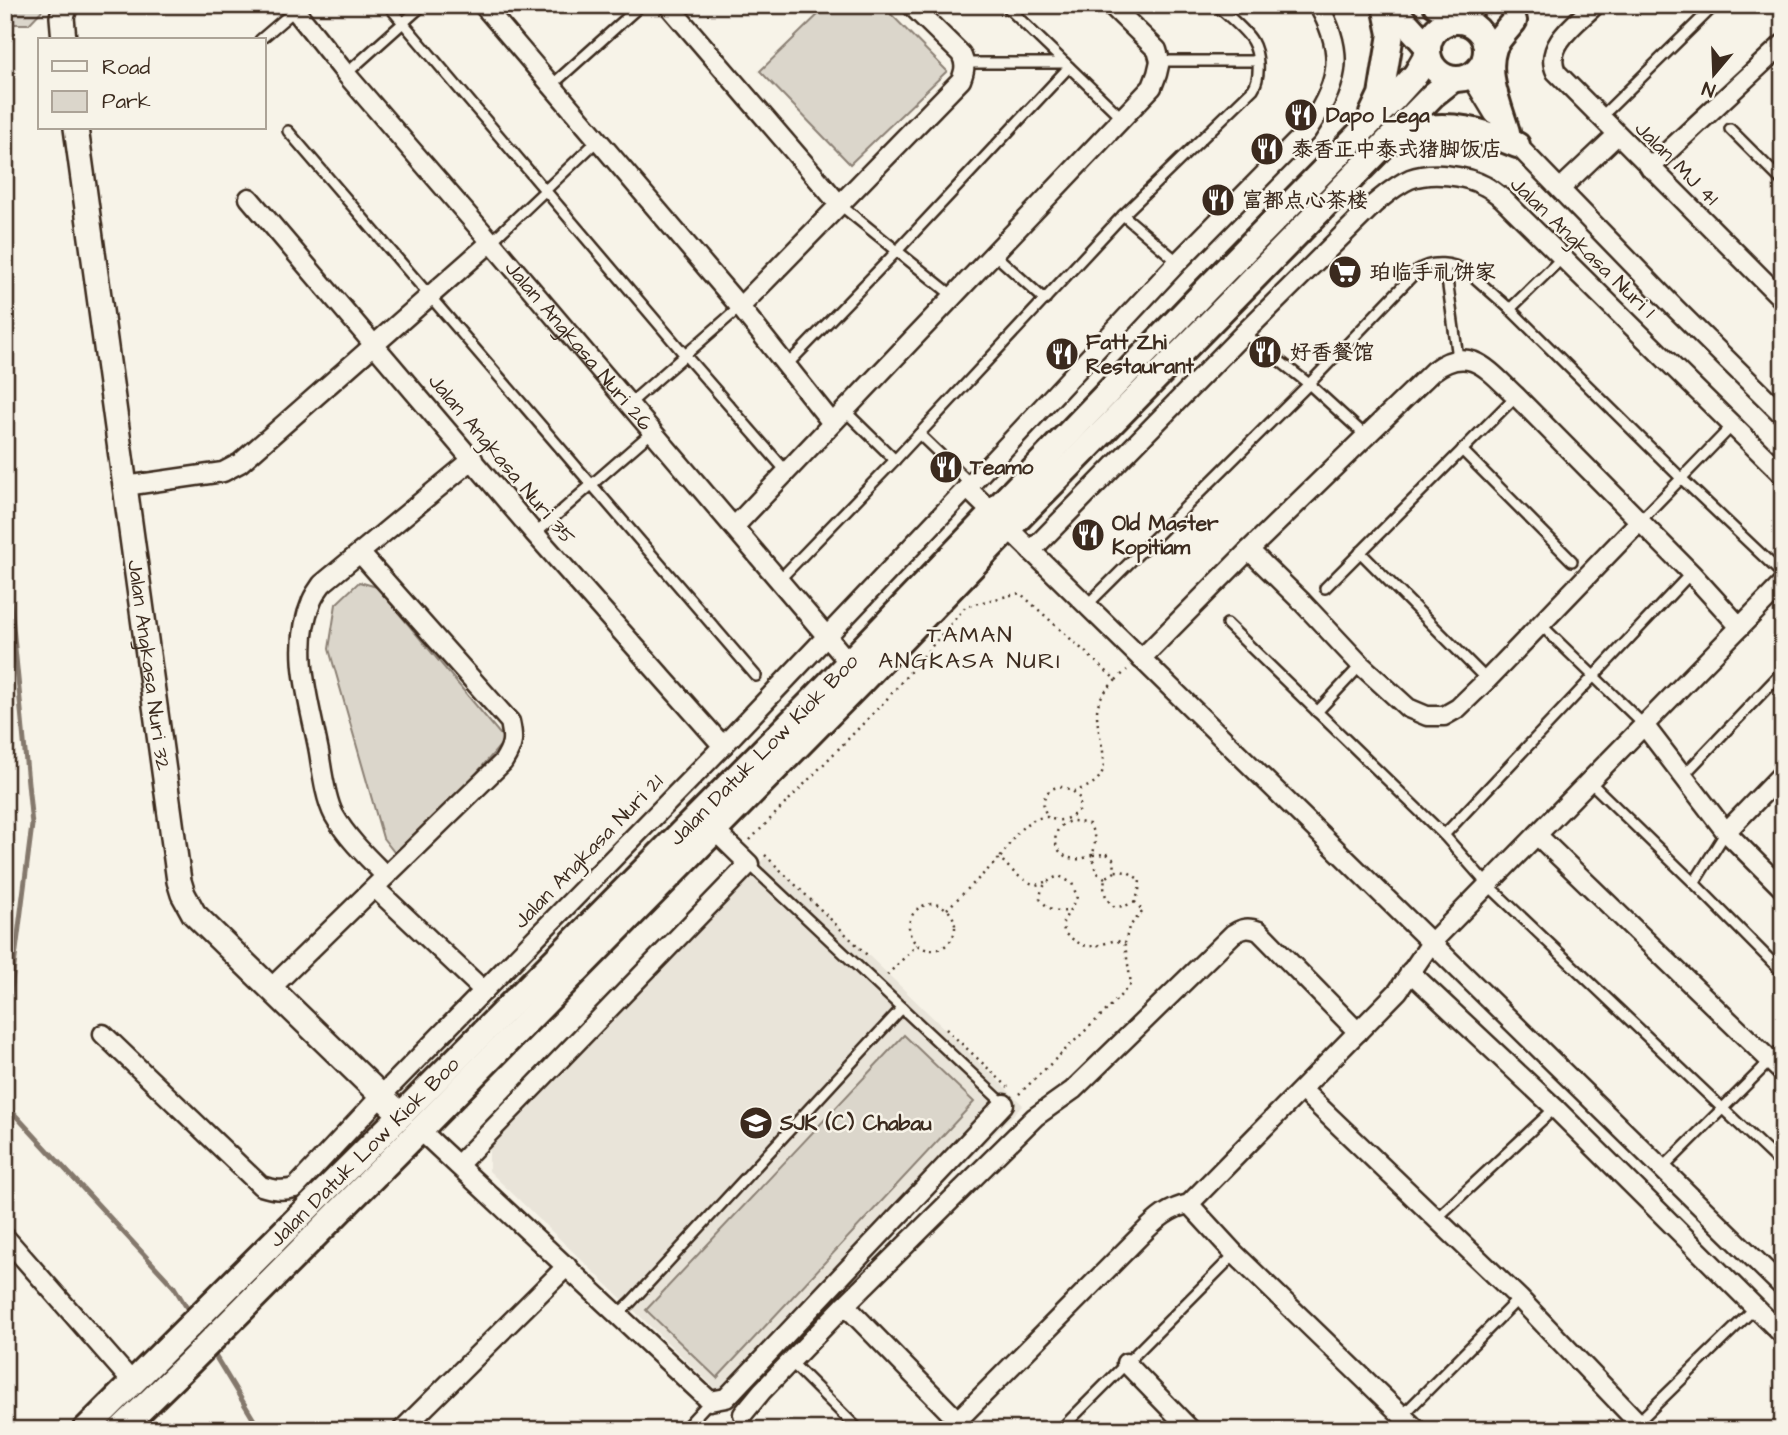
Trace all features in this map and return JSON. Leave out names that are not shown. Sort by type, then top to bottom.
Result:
[{"type":"main road","points":[[1368,124],[1381,95],[1387,67],[1391,34],[1385,5]]},
{"type":"main road","points":[[1390,5],[1427,51]]},
{"type":"main road","points":[[1425,5],[1454,14],[1474,16],[1486,5]]},
{"type":"main road","points":[[1485,41],[1522,13]]},
{"type":"main road","points":[[1512,138],[1494,90],[1491,68],[1494,46],[1522,13]]},
{"type":"main road","points":[[1454,14],[1473,25],[1485,41],[1485,61],[1479,70],[1462,78],[1439,74],[1429,62],[1427,51],[1430,37],[1435,30],[1454,14]]},
{"type":"main road","name":"Jalan Datuk Low Kiok Boo","points":[[85,1430],[172,1345],[233,1300],[856,671],[1000,521],[1416,74],[1427,51]]},
{"type":"main road","name":"Jalan Datuk Low Kiok Boo","points":[[1000,521],[1433,95],[1462,78]]},
{"type":"main road","points":[[1385,144],[1412,130],[1452,126],[1512,138]]},
{"type":"main road","name":"Jalan Datuk Low Kiok Boo","points":[[120,1430],[190,1362],[233,1300]]},
{"type":"street","points":[[64,35],[62,17],[65,5]]},
{"type":"street","points":[[483,5],[787,365],[838,417]]},
{"type":"street","points":[[668,5],[839,204]]},
{"type":"street","points":[[740,307],[961,80],[965,72],[961,54],[911,5]]},
{"type":"street","points":[[734,527],[1152,87],[1160,61],[1157,50],[1111,5]]},
{"type":"street","name":"Jalan Angkasa Nuri 21","points":[[103,1034],[261,1186],[284,1191],[295,1188],[381,1096],[723,746],[1178,262],[1306,132],[1331,88],[1336,65],[1335,40],[1318,5]]},
{"type":"street","name":"Jalan MJ 41","points":[[1595,5],[1562,37],[1552,60],[1556,72],[1783,300]]},
{"type":"street","name":"Jalan Angkasa Nuri 26","points":[[293,8],[346,74],[856,671]]},
{"type":"street","points":[[1650,168],[1780,51]]},
{"type":"street","points":[[1462,78],[1512,138],[1560,189],[1783,415]]},
{"type":"street","name":"Jalan Angkasa Nuri 32","points":[[76,130],[178,881],[194,914],[411,1123]]},
{"type":"street","points":[[1560,189],[1617,135]]},
{"type":"street","name":"Jalan Angkasa Nuri 1","points":[[1031,551],[1374,204],[1391,189],[1411,179],[1435,175],[1462,178],[1484,185],[1503,199],[1783,475]]},
{"type":"street","name":"Jalan Angkasa Nuri 35","points":[[249,198],[535,534],[723,746]]},
{"type":"street","points":[[125,486],[223,472],[240,463],[491,242]]},
{"type":"street","points":[[1141,659],[1433,371],[1458,358],[1472,361],[1487,369],[1516,396],[1691,573],[1740,627]]},
{"type":"street","points":[[473,459],[322,584],[311,602],[303,635],[303,669],[332,812],[381,882],[484,990]]},
{"type":"street","points":[[969,486],[1000,521],[1086,606],[1783,1287]]},
{"type":"street","points":[[1249,550],[1361,665],[1408,708],[1427,716],[1444,716],[1458,708],[1487,680],[1639,522]]},
{"type":"street","points":[[270,989],[503,762],[513,741],[510,722],[360,553]]},
{"type":"street","points":[[845,1305],[958,1426],[1162,1214],[1189,1204],[1359,1032],[1398,991],[1431,943],[1783,583]]},
{"type":"street","points":[[1644,725],[1726,832],[1783,889]]},
{"type":"street","points":[[1726,832],[1779,785]]},
{"type":"street","points":[[458,1165],[754,857],[706,823]]},
{"type":"street","points":[[1537,835],[1779,1060]]},
{"type":"street","points":[[743,1414],[845,1305],[1035,1117],[1073,1090],[1241,929],[1250,927],[1266,937],[1359,1032]]},
{"type":"street","points":[[1410,972],[1555,1108],[1783,1335]]},
{"type":"street","points":[[1302,1090],[1519,1298],[1641,1426]]},
{"type":"street","points":[[718,1400],[1011,1100]]},
{"type":"street","points":[[411,1123],[618,1314],[718,1400],[743,1414],[754,1430]]},
{"type":"street","points":[[1189,1204],[1235,1254],[1416,1429]]},
{"type":"street","points":[[6,1239],[133,1382]]},
{"type":"street","points":[[402,1430],[567,1266]]},
{"type":"street","points":[[1126,1363],[1191,1430]]},
{"type":"lane","points":[[388,5],[786,471]]},
{"type":"lane","points":[[346,74],[423,5]]},
{"type":"lane","points":[[552,85],[641,5]]},
{"type":"lane","points":[[1005,5],[1122,118]]},
{"type":"lane","points":[[779,580],[1124,215],[1253,89],[1258,80],[1257,61],[1250,39],[1216,5]]},
{"type":"lane","points":[[1600,118],[1715,5]]},
{"type":"lane","points":[[262,38],[293,8]]},
{"type":"lane","points":[[1160,61],[1257,61]]},
{"type":"lane","points":[[965,63],[1067,65]]},
{"type":"lane","points":[[787,365],[897,251],[1067,65]]},
{"type":"lane","points":[[1730,129],[1783,182]]},
{"type":"lane","points":[[288,131],[756,676]]},
{"type":"lane","points":[[491,242],[598,139]]},
{"type":"lane","points":[[839,204],[953,296]]},
{"type":"lane","points":[[1124,215],[1178,262]]},
{"type":"lane","points":[[993,253],[1045,300]]},
{"type":"lane","points":[[1510,309],[1563,257]]},
{"type":"lane","points":[[1086,606],[1309,384],[1418,270],[1431,263],[1460,267],[1467,271],[1510,309],[1783,575]]},
{"type":"lane","points":[[1444,265],[1458,358]]},
{"type":"lane","points":[[628,405],[740,307]]},
{"type":"lane","points":[[1244,333],[1309,384],[1367,437]]},
{"type":"lane","points":[[1325,589],[1516,396]]},
{"type":"lane","points":[[838,417],[895,460]]},
{"type":"lane","points":[[1639,522],[1732,426]]},
{"type":"lane","points":[[535,534],[652,432]]},
{"type":"lane","points":[[919,433],[969,486]]},
{"type":"lane","points":[[1462,450],[1572,561]]},
{"type":"lane","points":[[1360,552],[1487,680]]},
{"type":"lane","points":[[1444,835],[1691,573]]},
{"type":"lane","points":[[1227,624],[1444,835],[1488,885],[1783,1166]]},
{"type":"lane","points":[[1540,624],[1644,725]]},
{"type":"lane","points":[[1317,712],[1361,665]]},
{"type":"lane","points":[[1684,775],[1783,671]]},
{"type":"lane","points":[[1590,781],[1783,973]]},
{"type":"lane","points":[[1694,884],[1726,832]]},
{"type":"lane","points":[[754,857],[902,1008],[1011,1100]]},
{"type":"lane","points":[[618,1314],[902,1008]]},
{"type":"lane","points":[[1662,1169],[1723,1107],[1779,1060]]},
{"type":"lane","points":[[1437,1217],[1555,1108]]},
{"type":"lane","points":[[1060,1430],[1235,1254]]},
{"type":"lane","points":[[1403,1415],[1519,1298]]},
{"type":"lane","points":[[1641,1426],[1755,1308]]},
{"type":"lane","points":[[791,1362],[859,1430]]},
{"type":"lane","points":[[682,1430],[718,1400]]},
{"type":"path","points":[[749,840],[886,700],[966,606],[1020,593],[1116,680],[1103,693],[1097,710],[1104,770],[1097,782],[1074,791]]},
{"type":"path","points":[[1048,817],[1043,809],[1048,792],[1055,787],[1074,791],[1080,799],[1077,812],[1059,829],[1055,844],[1060,853],[1078,860],[1107,854],[1114,860],[1115,872]]},
{"type":"path","points":[[947,909],[1000,858],[1018,831],[1028,823],[1048,817],[1089,824],[1095,834],[1095,849],[1092,855],[1096,872],[1105,877]]},
{"type":"path","points":[[754,857],[868,956]]},
{"type":"path","points":[[1000,858],[1025,882],[1036,885],[1059,876],[1072,883],[1077,897],[1063,922],[1064,933],[1081,946],[1116,940],[1125,944]]},
{"type":"path","points":[[1115,872],[1128,872],[1140,880],[1135,902],[1115,907],[1109,903],[1105,894],[1105,877],[1115,872]]},
{"type":"path","points":[[1048,880],[1041,891],[1040,899],[1056,912],[1070,911]]},
{"type":"path","points":[[937,1021],[1011,1100],[1132,984],[1125,944],[1129,927],[1143,911],[1135,902]]},
{"type":"path","points":[[932,904],[947,909],[955,923],[953,939],[947,945],[932,951],[917,945],[911,939],[908,923],[917,909],[932,904]]},
{"type":"path","points":[[887,975],[917,945]]},
{"type":"shaded area","name":"SJK (C) Chabau","points":[[766,856],[1023,1105],[728,1401],[489,1171],[489,1142]]},
{"type":"green space","points":[[5,5],[47,5],[29,24],[5,24]]},
{"type":"green space","points":[[828,5],[882,5],[947,71],[850,164],[760,71]]},
{"type":"green space","points":[[359,582],[377,587],[505,740],[401,861],[383,838],[329,649],[336,604]]},
{"type":"green space","points":[[904,1035],[974,1102],[717,1378],[646,1310]]},
{"type":"waterway","points":[[5,543],[32,825],[5,1037]]},
{"type":"waterway","points":[[5,1104],[174,1287],[190,1313]]},
{"type":"waterway","points":[[211,1349],[260,1430]]},
{"type":"place","name":"Dapo Lega","points":[[1301,115]]},
{"type":"place","name":"泰香正中泰式猪脚饭店","points":[[1267,149]]},
{"type":"place","name":"富都点心茶楼","points":[[1218,200]]},
{"type":"place","name":"珀临手礼饼家","points":[[1345,272]]},
{"type":"place","name":"好香餐馆","points":[[1265,352]]},
{"type":"place","name":"Fatt Zhi Restaurant","points":[[1062,354]]},
{"type":"place","name":"Teamo","points":[[946,467]]},
{"type":"place","name":"Old Master Kopitiam","points":[[1088,535]]},
{"type":"place","name":"SJK (C) Chabau","points":[[756,1123]]},
{"type":"district","name":"TAMAN ANGKASA NURI","points":[[970,647]]}]
